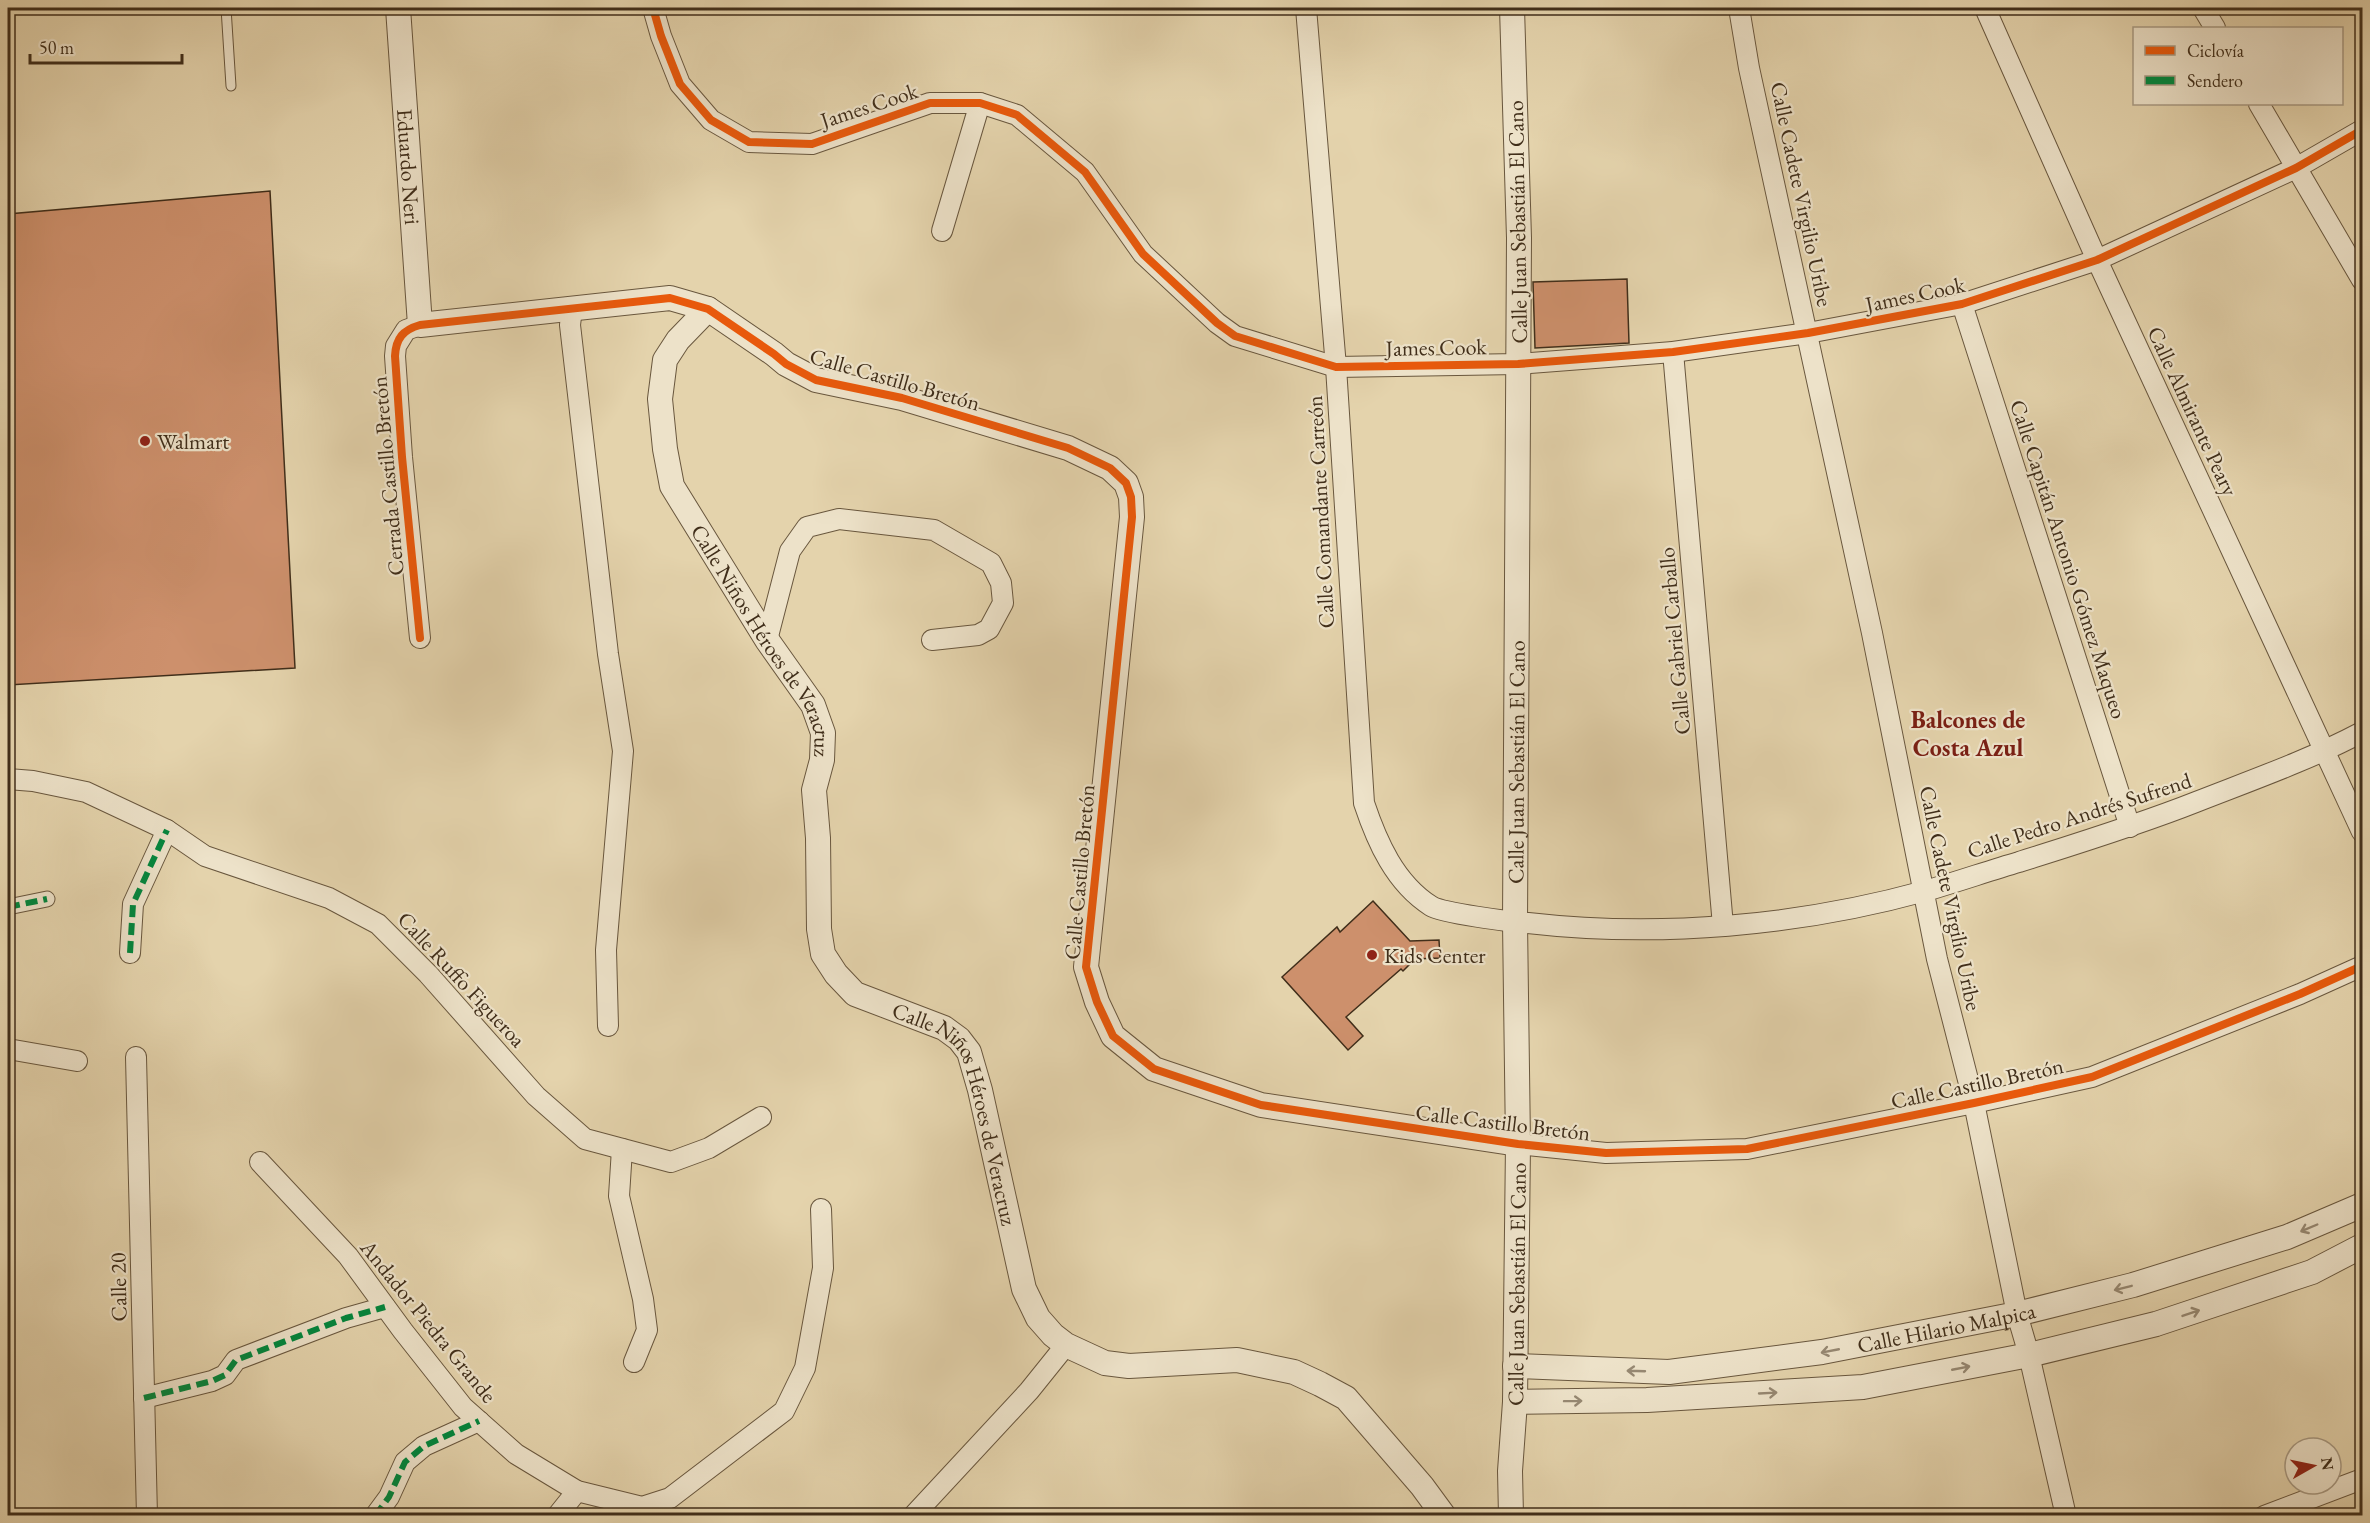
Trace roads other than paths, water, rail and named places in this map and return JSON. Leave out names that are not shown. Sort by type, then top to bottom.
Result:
[{"type":"street","name":"Eduardo Neri","points":[[398,8],[420,325]]},
{"type":"street","name":"James Cook","points":[[653,8],[661,36],[680,84],[711,120],[749,142],[812,144],[930,103],[980,103],[1017,115],[1086,172],[1143,254],[1217,323],[1235,336],[1336,367],[1518,364],[1673,352],[1808,333],[1962,304],[2097,260],[2296,168],[2362,130]]},
{"type":"street","name":"Calle Comandante Carreón","points":[[1306,8],[1336,367],[1364,803],[1376,837],[1391,865],[1413,892],[1434,908],[1515,922]]},
{"type":"street","name":"Calle Juan Sebastián El Cano","points":[[1511,1515],[1509,1471],[1515,1402],[1518,1144],[1515,922],[1519,237],[1512,8]]},
{"type":"street","name":"Calle Cadete Virgilio Uribe","points":[[1739,8],[1749,68],[1872,633],[1937,958],[1974,1103],[2017,1314],[2029,1355],[2066,1515]]},
{"type":"street","name":"Calle Almirante Peary","points":[[1985,8],[2097,260],[2362,832]]},
{"type":"street","points":[[2203,8],[2214,27]]},
{"type":"street","points":[[942,231],[980,103]]},
{"type":"street","points":[[2260,105],[2362,280]]},
{"type":"street","name":"Calle Castillo Bretón","points":[[420,325],[670,297],[708,309],[786,364],[816,380],[902,398],[1068,448],[1110,468],[1126,483],[1131,497],[1132,517],[1086,967],[1097,1002],[1113,1036],[1154,1069],[1261,1105],[1518,1144],[1606,1153],[1747,1149],[2092,1077],[2300,994],[2362,966]]},
{"type":"street","name":"Calle Capitán Antonio Gómez Maqueo","points":[[1962,304],[2130,827]]},
{"type":"street","points":[[572,309],[570,325],[586,471],[608,654],[623,751],[606,950],[608,1026]]},
{"type":"street","name":"Calle Niños Héroes de Veracruz","points":[[708,309],[678,340],[665,360],[660,399],[665,449],[672,486],[767,640],[813,705],[823,733],[822,760],[814,790],[819,929],[823,954],[836,974],[855,994],[944,1028],[959,1039],[969,1052],[980,1090],[1024,1289],[1038,1318],[1053,1335],[1066,1345],[1105,1363],[1129,1366],[1237,1360],[1294,1372],[1320,1384],[1346,1398],[1444,1515]]},
{"type":"street","name":"Cerrada Castillo Bretón","points":[[420,325],[406,330],[396,346],[395,356],[402,457],[420,638]]},
{"type":"street","name":"Calle Gabriel Carballo","points":[[1673,352],[1723,926]]},
{"type":"street","points":[[767,640],[790,551],[807,527],[839,519],[934,530],[991,563],[1001,583],[1003,603],[989,629],[978,635],[932,640]]},
{"type":"street","name":"Calle Pedro Andrés Sufrend","points":[[1515,922],[1572,928],[1723,926],[1823,913],[1923,891],[2130,827],[2326,751],[2362,732]]},
{"type":"street","name":"Calle Ruffo Figueroa","points":[[8,779],[33,781],[86,792],[167,830],[205,856],[329,898],[378,924],[428,974],[536,1096],[585,1139],[671,1162],[709,1148],[761,1117]]},
{"type":"street","points":[[130,953],[133,904],[167,830]]},
{"type":"street","points":[[8,907],[47,899]]},
{"type":"street","points":[[8,1049],[77,1061]]},
{"type":"street","name":"Calle 20","points":[[136,1057],[147,1515]]},
{"type":"street","points":[[622,1149],[618,1196],[643,1299],[647,1330],[634,1362]]},
{"type":"street","name":"Andador Piedra Grande","points":[[260,1162],[348,1256],[463,1407],[516,1454],[577,1491],[642,1508],[672,1507]]},
{"type":"street","name":"Calle Hilario Malpica","points":[[1515,1366],[1669,1372],[1822,1352],[2017,1314],[2144,1282],[2287,1237],[2362,1205]]},
{"type":"street","points":[[672,1507],[784,1411],[805,1368],[809,1347],[823,1268],[821,1209]]},
{"type":"street","name":"Calle Hilario Malpica","points":[[1515,1402],[1647,1400],[1863,1387],[2029,1355],[2156,1324],[2312,1272],[2362,1246]]},
{"type":"street","points":[[144,1398],[212,1381],[225,1375],[236,1360],[346,1318],[386,1307]]},
{"type":"street","points":[[913,1515],[1029,1391],[1066,1345]]},
{"type":"street","points":[[375,1515],[389,1497],[405,1462],[424,1446],[479,1421]]},
{"type":"street","points":[[2264,1515],[2362,1479]]},
{"type":"street","points":[[557,1515],[577,1491]]},
{"type":"lane","points":[[226,8],[231,86]]},
{"type":"place","name":"Walmart","points":[[145,441]]},
{"type":"place","name":"Kids Center","points":[[1372,955]]},
{"type":"district","name":"Balcones de Costa Azul","points":[[1968,734]]}]
